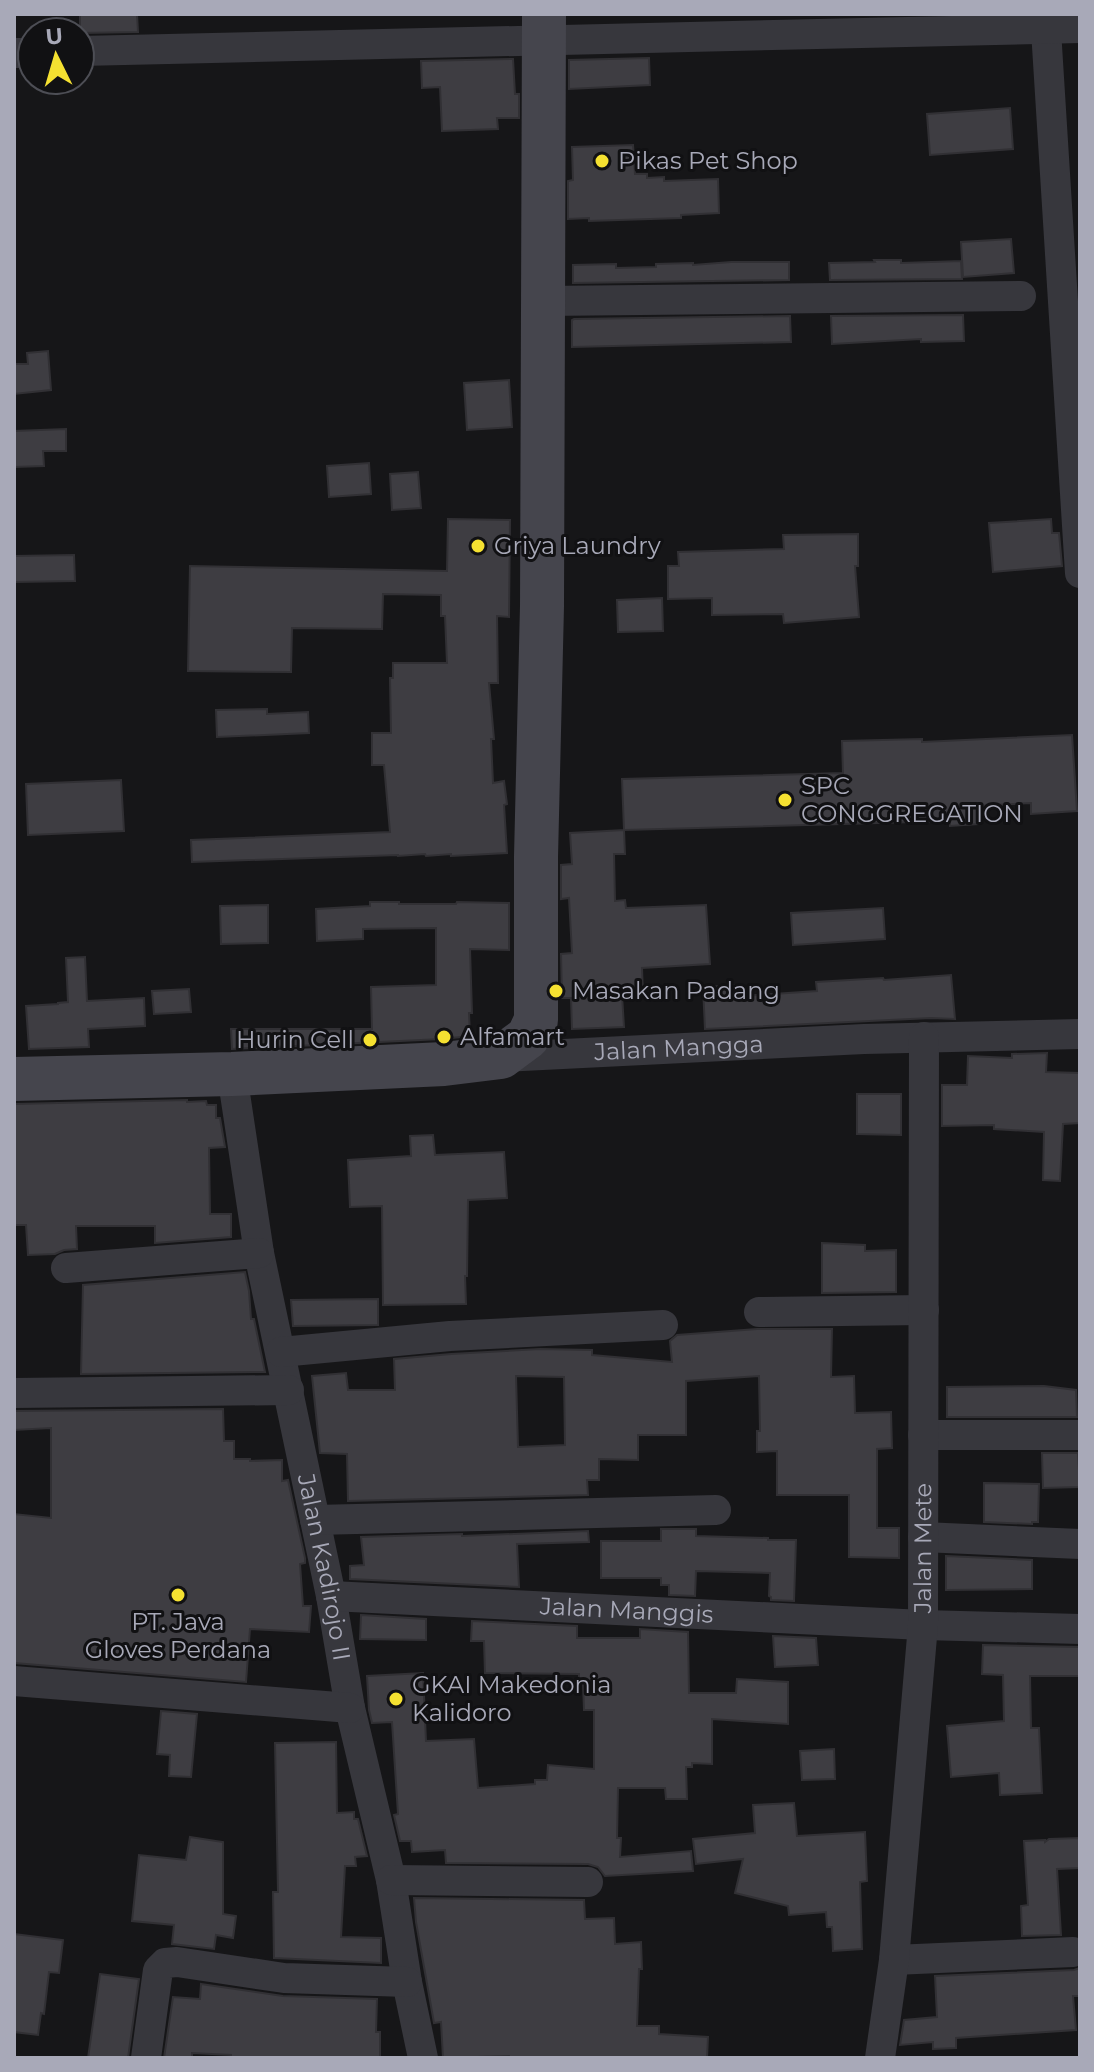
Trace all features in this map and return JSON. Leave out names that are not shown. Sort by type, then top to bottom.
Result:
[{"type":"street","points":[[1046,22],[1074,384],[1080,573]]},
{"type":"street","points":[[96,50],[544,27],[1046,22],[1080,28]]},
{"type":"street","points":[[501,1057],[528,1037],[536,1020],[542,606],[544,27]]},
{"type":"street","points":[[543,301],[1021,296]]},
{"type":"street","name":"Jalan Mangga","points":[[14,1079],[232,1074],[864,1039],[1080,1034]]},
{"type":"street","name":"Jalan Mete","points":[[880,2058],[894,1960],[923,1625],[924,1037]]},
{"type":"street","name":"Jalan Kadirojo II","points":[[232,1074],[259,1253],[331,1596],[350,1708],[391,1880],[423,2058]]},
{"type":"street","points":[[66,1268],[259,1253]]},
{"type":"street","points":[[759,1312],[924,1310]]},
{"type":"street","points":[[281,1352],[450,1336],[663,1325]]},
{"type":"street","points":[[14,1393],[289,1390]]},
{"type":"street","points":[[923,1435],[1080,1435]]},
{"type":"street","points":[[315,1520],[716,1510]]},
{"type":"street","points":[[923,1537],[1080,1544]]},
{"type":"street","name":"Jalan Manggis","points":[[331,1596],[923,1625],[1080,1629]]},
{"type":"street","points":[[14,1681],[350,1708]]},
{"type":"street","points":[[391,1880],[588,1882]]},
{"type":"street","points":[[894,1960],[1073,1952]]},
{"type":"street","points":[[146,2058],[158,1970],[165,1963],[177,1962],[284,1978],[407,1982]]},
{"type":"building","points":[[137,14],[138,32],[96,33],[96,16],[80,16]]},
{"type":"building","points":[[649,58],[650,85],[569,89],[569,60]]},
{"type":"building","points":[[513,59],[515,94],[519,94],[519,118],[497,118],[498,129],[442,131],[440,87],[422,88],[421,61]]},
{"type":"building","points":[[1010,108],[1013,149],[930,155],[927,114]]},
{"type":"building","points":[[633,145],[635,174],[647,174],[647,178],[664,177],[664,181],[718,179],[719,213],[681,215],[681,218],[568,219],[568,181],[573,180],[572,147]]},
{"type":"building","points":[[1011,239],[1014,273],[963,277],[961,242]]},
{"type":"building","points":[[901,260],[901,263],[961,261],[962,279],[830,280],[829,263]]},
{"type":"building","points":[[789,262],[789,280],[573,283],[573,265],[616,264],[616,268]]},
{"type":"building","points":[[963,315],[964,341],[921,342],[921,339],[832,344],[831,316]]},
{"type":"building","points":[[790,316],[791,342],[572,347],[574,319]]},
{"type":"building","points":[[48,351],[51,390],[14,394],[14,364],[28,364],[27,353]]},
{"type":"building","points":[[509,380],[512,427],[467,430],[464,383]]},
{"type":"building","points":[[66,429],[66,451],[43,451],[44,466],[14,467],[14,431]]},
{"type":"building","points":[[369,463],[371,494],[329,497],[327,466]]},
{"type":"building","points":[[418,472],[421,508],[392,510],[390,474]]},
{"type":"building","points":[[448,519],[510,520],[509,617],[497,616],[498,683],[489,683],[494,739],[491,739],[493,783],[504,781],[507,853],[192,862],[191,840],[390,832],[384,765],[372,765],[372,733],[391,733],[390,678],[393,678],[393,663],[447,663],[441,595],[383,594],[382,629],[292,628],[291,672],[188,671],[190,566],[447,571]]},
{"type":"building","points":[[1051,519],[1052,533],[1059,533],[1062,566],[993,572],[989,523]]},
{"type":"building","points":[[858,534],[858,566],[855,566],[859,617],[784,623],[783,614],[712,615],[712,598],[668,599],[668,566],[679,566],[678,552],[784,549],[783,535]]},
{"type":"building","points":[[74,555],[75,581],[14,582],[14,556]]},
{"type":"building","points":[[662,598],[663,631],[618,632],[617,600]]},
{"type":"building","points":[[267,709],[267,714],[308,712],[309,733],[217,737],[216,710]]},
{"type":"building","points":[[1072,735],[1077,811],[1031,814],[1031,803],[977,806],[978,824],[950,826],[950,821],[624,830],[622,779],[843,773],[842,741],[922,739],[922,742]]},
{"type":"building","points":[[121,780],[124,831],[28,835],[26,784]]},
{"type":"building","points":[[624,830],[625,854],[614,854],[615,901],[625,900],[626,908],[706,905],[710,964],[642,968],[643,994],[622,995],[624,1027],[572,1029],[571,998],[562,998],[561,954],[572,953],[569,898],[561,899],[561,865],[572,864],[570,833]]},
{"type":"building","points":[[370,902],[509,903],[509,950],[470,949],[470,1036],[232,1049],[231,1029],[372,1029],[371,987],[436,985],[436,928],[363,929],[363,939],[317,941],[316,909],[370,906]]},
{"type":"building","points":[[268,905],[268,943],[221,944],[220,906]]},
{"type":"building","points":[[883,908],[885,939],[793,945],[791,913]]},
{"type":"building","points":[[85,957],[87,1001],[144,998],[145,1026],[88,1029],[89,1047],[29,1049],[26,1006],[68,1002],[66,958]]},
{"type":"building","points":[[951,975],[955,1019],[705,1029],[703,987],[742,985],[742,996],[817,991],[816,982]]},
{"type":"building","points":[[189,989],[191,1012],[154,1014],[152,991]]},
{"type":"building","points":[[1047,1053],[1046,1072],[1080,1073],[1080,1123],[1063,1124],[1060,1181],[1043,1180],[1044,1132],[994,1129],[994,1125],[942,1126],[942,1085],[967,1085],[968,1056],[1012,1058],[1012,1054]]},
{"type":"building","points":[[857,1094],[901,1094],[901,1135],[857,1134]]},
{"type":"building","points":[[187,1100],[216,1105],[216,1118],[220,1118],[225,1147],[209,1148],[210,1214],[231,1214],[231,1237],[155,1243],[155,1226],[76,1226],[77,1249],[28,1255],[26,1225],[14,1225],[15,1104]]},
{"type":"building","points":[[433,1135],[435,1155],[504,1152],[507,1198],[468,1200],[466,1304],[383,1305],[382,1206],[350,1207],[348,1160],[411,1156],[410,1136]]},
{"type":"building","points":[[822,1243],[865,1245],[865,1251],[896,1250],[896,1292],[822,1293]]},
{"type":"building","points":[[245,1272],[251,1319],[254,1319],[265,1372],[81,1374],[83,1285]]},
{"type":"building","points":[[378,1299],[378,1325],[293,1326],[291,1300]]},
{"type":"building","points":[[757,1329],[832,1329],[831,1377],[854,1376],[855,1413],[891,1412],[892,1448],[877,1449],[877,1528],[899,1528],[899,1558],[849,1557],[849,1495],[777,1495],[777,1451],[757,1452],[757,1431],[760,1431],[759,1376],[686,1381],[686,1435],[638,1435],[638,1460],[599,1459],[599,1480],[587,1480],[588,1495],[348,1501],[347,1454],[320,1453],[312,1376],[346,1373],[348,1390],[395,1390],[394,1359],[540,1349],[592,1350],[592,1355],[672,1362],[670,1341],[677,1335]],"holes":[[[516,1376],[564,1377],[565,1445],[518,1447]]]},
{"type":"building","points":[[1044,1386],[1076,1390],[1077,1417],[947,1417],[947,1387]]},
{"type":"building","points":[[223,1409],[224,1441],[234,1441],[234,1459],[282,1460],[282,1481],[288,1480],[305,1558],[305,1563],[300,1564],[303,1606],[311,1606],[309,1632],[250,1629],[246,1682],[14,1663],[14,1514],[51,1518],[51,1428],[14,1430],[14,1411]]},
{"type":"building","points":[[1042,1453],[1078,1453],[1080,1487],[1043,1488]]},
{"type":"building","points":[[984,1483],[1039,1484],[1038,1522],[984,1522]]},
{"type":"building","points":[[661,1529],[696,1529],[696,1536],[796,1540],[794,1601],[771,1600],[770,1573],[696,1571],[695,1596],[669,1595],[669,1585],[661,1585],[661,1578],[601,1578],[601,1541],[661,1541]]},
{"type":"building","points":[[588,1531],[589,1542],[517,1544],[519,1587],[350,1579],[350,1566],[364,1565],[361,1537]]},
{"type":"building","points":[[946,1556],[1032,1560],[1032,1589],[946,1590]]},
{"type":"building","points":[[361,1615],[426,1619],[426,1640],[360,1639]]},
{"type":"building","points":[[472,1621],[577,1626],[577,1638],[640,1638],[640,1629],[688,1632],[689,1693],[736,1693],[737,1679],[788,1682],[788,1724],[712,1719],[712,1764],[692,1763],[692,1767],[686,1767],[687,1799],[666,1799],[665,1788],[618,1788],[617,1838],[621,1838],[620,1857],[691,1851],[693,1871],[605,1876],[598,1867],[588,1864],[446,1863],[445,1850],[412,1852],[411,1841],[400,1841],[394,1815],[398,1814],[392,1722],[372,1723],[367,1676],[423,1673],[426,1741],[474,1739],[478,1788],[535,1784],[535,1780],[547,1780],[548,1765],[594,1769],[594,1710],[584,1710],[583,1683],[579,1683],[579,1674],[485,1673],[484,1641],[471,1641]]},
{"type":"building","points":[[773,1636],[816,1638],[818,1665],[775,1667]]},
{"type":"building","points":[[983,1645],[1080,1647],[1080,1676],[1030,1676],[1031,1728],[1039,1728],[1042,1793],[1000,1795],[999,1773],[951,1777],[947,1726],[1004,1721],[1003,1675],[982,1674]]},
{"type":"building","points":[[161,1711],[197,1714],[191,1777],[169,1776],[170,1755],[157,1754]]},
{"type":"building","points":[[336,1742],[337,1813],[354,1812],[367,1856],[355,1857],[356,1866],[345,1866],[341,1937],[381,1938],[381,1963],[274,1958],[273,1892],[278,1892],[275,1743]]},
{"type":"building","points":[[834,1749],[835,1779],[802,1780],[800,1751]]},
{"type":"building","points":[[794,1803],[797,1836],[865,1832],[867,1881],[860,1882],[862,1949],[833,1951],[832,1927],[827,1927],[826,1912],[789,1915],[788,1906],[735,1893],[743,1859],[696,1864],[693,1839],[755,1833],[753,1805]]},
{"type":"building","points":[[190,1837],[223,1842],[223,1914],[236,1916],[233,1938],[216,1935],[214,1949],[172,1944],[174,1925],[132,1921],[139,1855],[186,1860]]},
{"type":"building","points":[[1080,1838],[1080,1868],[1057,1869],[1061,1935],[1022,1936],[1021,1906],[1028,1905],[1024,1841]]},
{"type":"building","points":[[414,1898],[584,1900],[585,1919],[614,1918],[615,1944],[641,1942],[637,2026],[659,2026],[659,2034],[708,2037],[707,2058],[443,2058],[441,2022],[434,2023]]},
{"type":"building","points":[[14,1934],[63,1940],[59,1973],[49,1972],[38,2035],[14,2032]]},
{"type":"building","points":[[1080,1968],[1080,1996],[1073,1996],[1076,2030],[956,2038],[956,2048],[933,2049],[933,2042],[900,2045],[904,2020],[937,2017],[935,1976]]},
{"type":"building","points":[[100,1974],[139,1979],[128,2058],[88,2058]]},
{"type":"building","points":[[201,1984],[283,1996],[377,1999],[376,2032],[380,2032],[380,2058],[231,2058],[231,2055],[192,2053],[192,2058],[164,2058],[173,1997],[200,1999]]},
{"type":"place","name":"Pikas Pet Shop","points":[[602,161]]},
{"type":"place","name":"Griya Laundry","points":[[478,546]]},
{"type":"place","name":"SPC CONGGREGATION","points":[[785,800]]},
{"type":"place","name":"Masakan Padang","points":[[556,991]]},
{"type":"place","name":"Alfamart","points":[[444,1037]]},
{"type":"place","name":"Hurin Cell","points":[[370,1040]]},
{"type":"place","name":"PT. Java Gloves Perdana","points":[[178,1595]]},
{"type":"place","name":"GKAI Makedonia Kalidoro","points":[[396,1699]]}]
